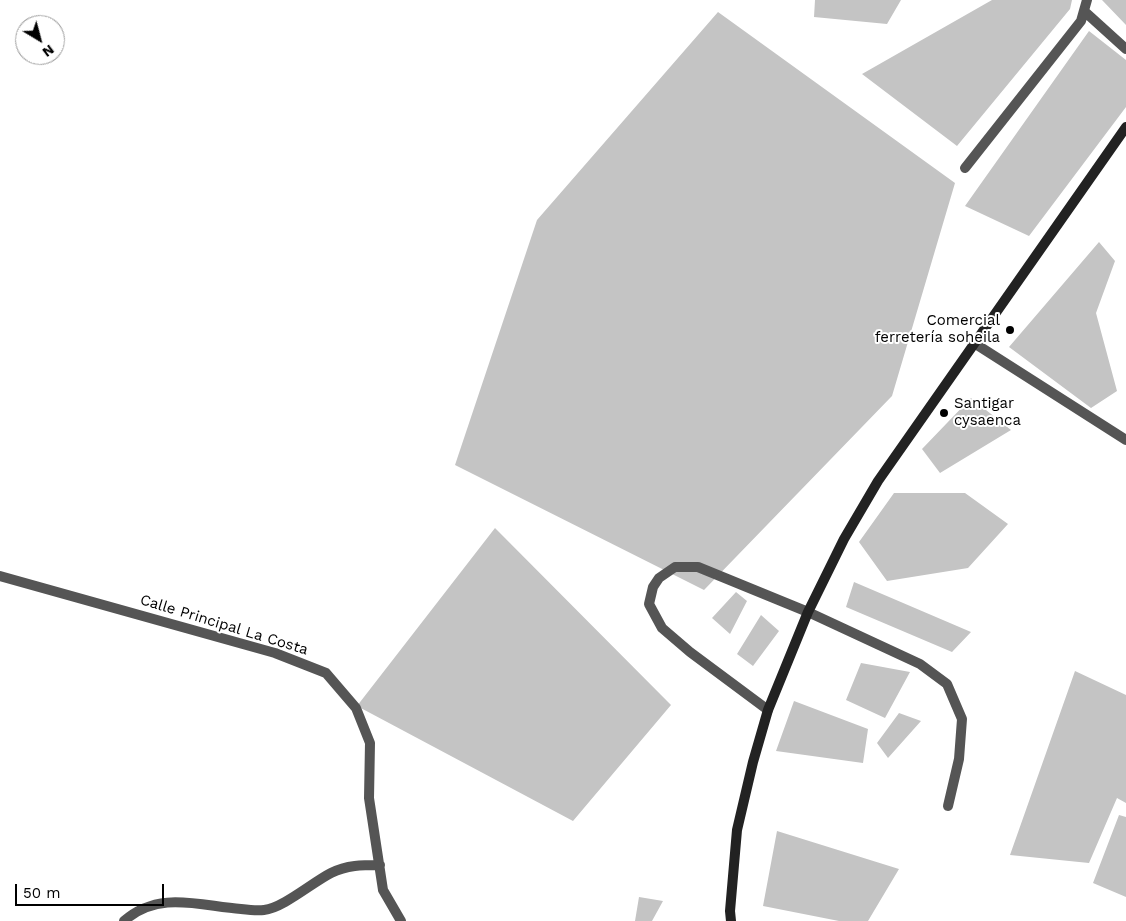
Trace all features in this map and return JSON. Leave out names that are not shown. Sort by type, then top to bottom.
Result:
[{"type":"street","points":[[964,168],[1081,21],[1087,0]]},
{"type":"street","points":[[1084,11],[1126,49]]},
{"type":"street","points":[[731,921],[730,911],[737,830],[753,762],[768,710],[808,612],[844,539],[878,481],[1126,127]]},
{"type":"street","points":[[974,344],[1126,440]]},
{"type":"street","points":[[768,710],[690,652],[662,628],[649,604],[653,587],[659,578],[675,567],[698,567],[808,612],[920,664],[947,684],[962,719],[959,759],[948,806]]},
{"type":"street","name":"Calle Principal La Costa","points":[[0,576],[275,653],[326,673],[356,708],[370,743],[369,798],[384,890],[401,921]]},
{"type":"street","points":[[124,921],[150,905],[169,902],[266,910],[280,904],[331,873],[350,866],[380,865]]},
{"type":"building","points":[[815,0],[901,0],[887,24],[814,17]]},
{"type":"building","points":[[992,0],[1072,0],[1070,9],[957,146],[862,74]]},
{"type":"building","points":[[1102,0],[1126,0],[1126,25]]},
{"type":"building","points":[[718,12],[955,183],[892,396],[704,590],[455,465],[537,220]]},
{"type":"building","points":[[1089,31],[1126,60],[1126,107],[1029,236],[965,206]]},
{"type":"building","points":[[1099,242],[1115,261],[1096,313],[1117,391],[1091,408],[1009,347]]},
{"type":"building","points":[[971,398],[1011,430],[940,473],[922,449]]},
{"type":"building","points":[[894,493],[965,493],[1008,524],[968,568],[887,581],[859,542]]},
{"type":"building","points":[[495,528],[671,705],[573,821],[357,706]]},
{"type":"building","points":[[854,582],[971,632],[952,652],[846,607]]},
{"type":"building","points":[[736,592],[747,601],[730,634],[712,618]]},
{"type":"building","points":[[761,615],[779,631],[753,666],[737,654]]},
{"type":"building","points":[[861,663],[910,672],[885,718],[846,700]]},
{"type":"building","points":[[1075,671],[1126,695],[1126,803],[1117,798],[1089,863],[1010,855]]},
{"type":"building","points":[[794,701],[868,729],[863,763],[776,751]]},
{"type":"building","points":[[899,713],[921,721],[888,758],[877,743]]},
{"type":"building","points":[[1119,815],[1126,817],[1126,897],[1093,883]]},
{"type":"building","points":[[777,831],[899,869],[868,921],[839,921],[763,906]]},
{"type":"building","points":[[639,897],[663,901],[652,921],[635,921]]},
{"type":"place","name":"Comercial ferretería soheila","points":[[1010,330]]},
{"type":"place","name":"Santigar cysaenca","points":[[944,413]]}]
